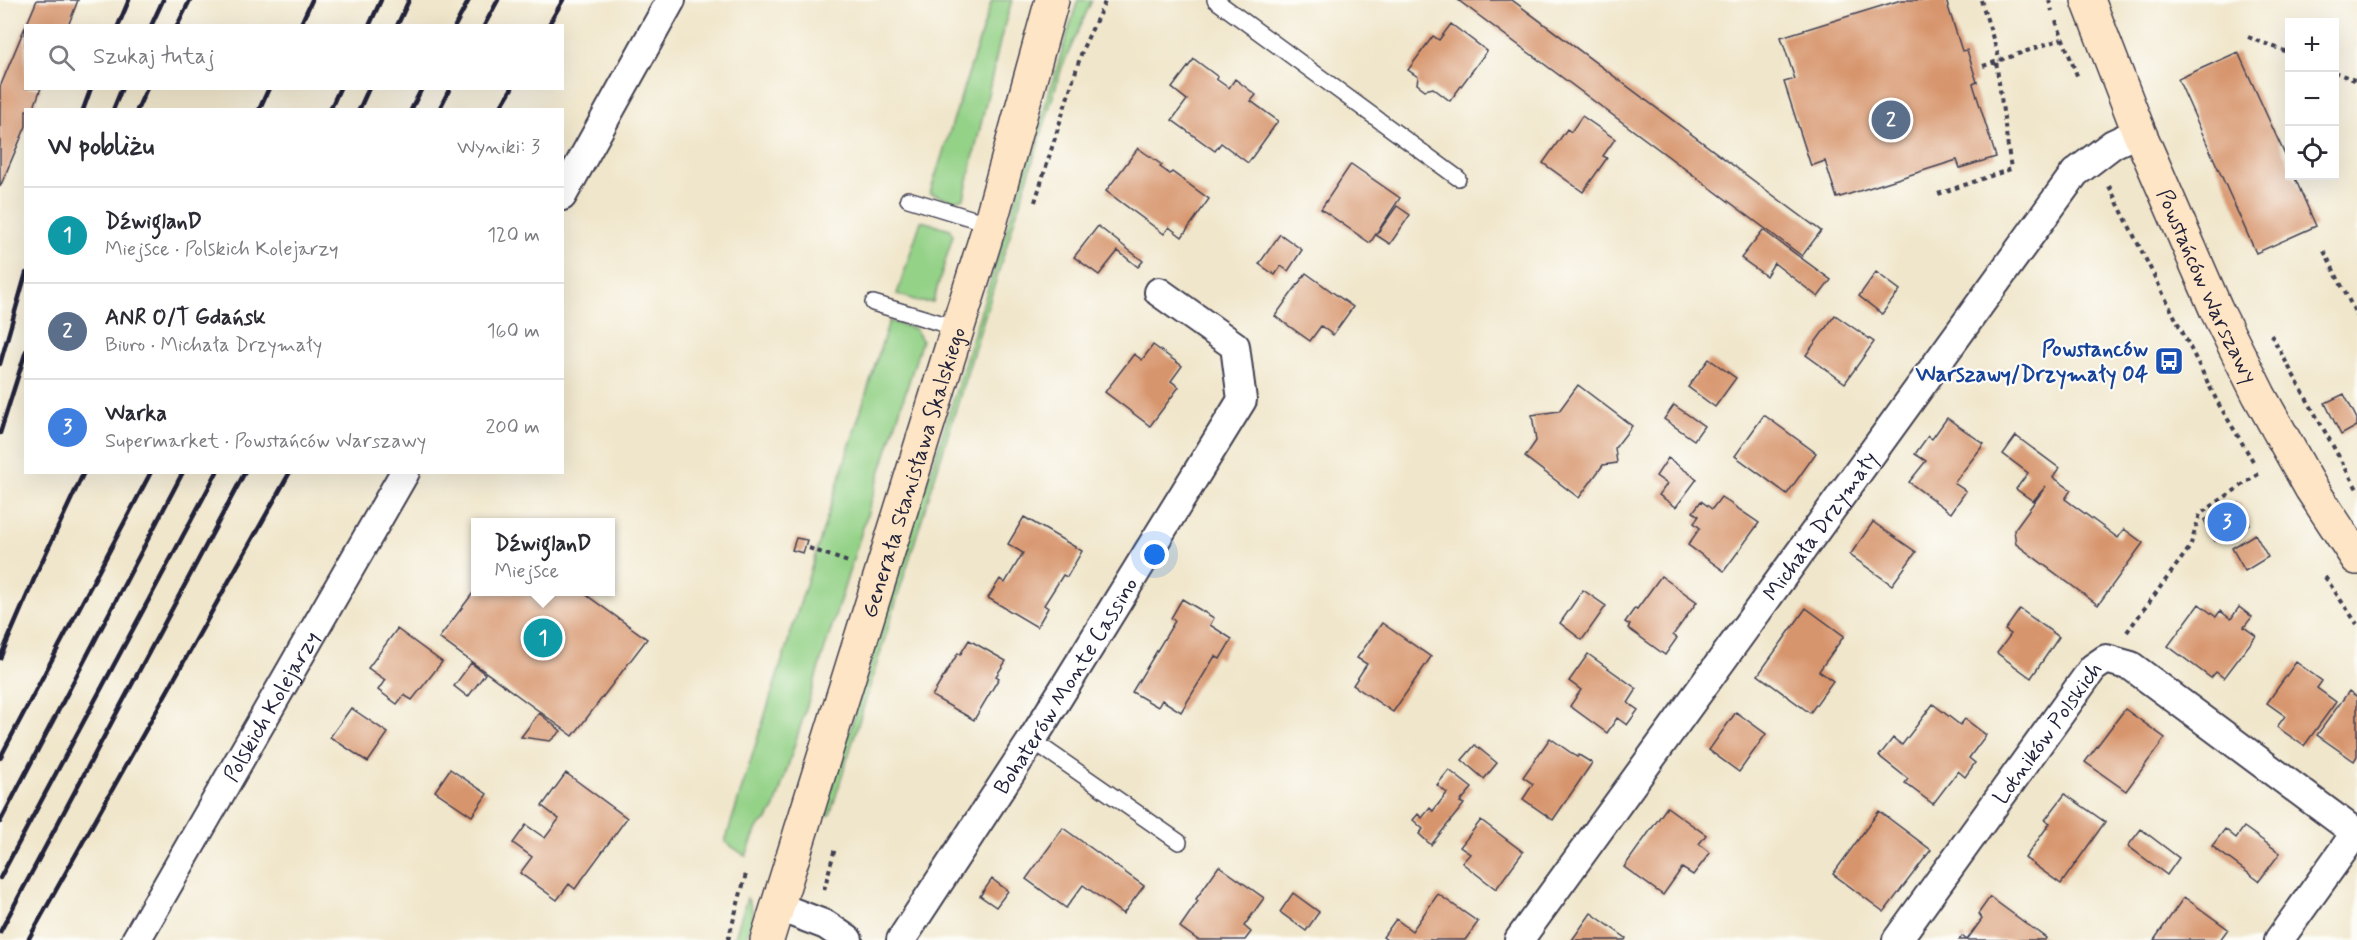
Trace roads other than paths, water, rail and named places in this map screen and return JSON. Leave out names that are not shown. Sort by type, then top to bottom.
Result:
[{"type":"street","points":[[564,192],[671,0]]},
{"type":"street","name":"Generała Stanisława Skalskiego","points":[[767,940],[990,224],[1052,0]]},
{"type":"street","name":"Powstańców Warszawy","points":[[2088,0],[2139,132],[2216,309],[2254,386],[2311,489],[2357,558]]},
{"type":"street","name":"Michała Drzymały","points":[[1519,940],[2075,173],[2113,144],[2139,132]]},
{"type":"street","name":"Bohaterów Monte Cassino","points":[[901,940],[1032,740],[1242,400],[1235,346],[1160,292]]},
{"type":"street","name":"Polskich Kolejarzy","points":[[136,940],[404,474]]},
{"type":"street","name":"Lotników Polskich","points":[[1897,940],[2093,668],[2106,659],[2131,666],[2356,832]]},
{"type":"street","points":[[2279,940],[2356,832]]},
{"type":"street","points":[[778,906],[826,925],[848,940]]},
{"type":"lane","points":[[1215,0],[1458,178]]},
{"type":"lane","points":[[908,199],[990,224]]},
{"type":"lane","points":[[873,303],[957,328]]},
{"type":"lane","points":[[1032,740],[1179,842]]},
{"type":"railway","points":[[119,24],[129,0]]},
{"type":"railway","points":[[152,24],[163,0]]},
{"type":"railway","points":[[178,24],[190,0]]},
{"type":"railway","points":[[301,24],[312,0]]},
{"type":"railway","points":[[370,24],[381,0]]},
{"type":"railway","points":[[398,24],[409,0]]},
{"type":"railway","points":[[456,24],[469,0]]},
{"type":"railway","points":[[485,24],[498,0]]},
{"type":"railway","points":[[549,24],[563,0]]},
{"type":"railway","points":[[84,108],[90,90]]},
{"type":"railway","points":[[114,108],[121,90]]},
{"type":"railway","points":[[138,108],[146,90]]},
{"type":"railway","points":[[260,108],[268,90]]},
{"type":"railway","points":[[331,108],[339,90]]},
{"type":"railway","points":[[360,108],[368,90]]},
{"type":"railway","points":[[412,108],[421,90]]},
{"type":"railway","points":[[440,108],[449,90]]},
{"type":"railway","points":[[500,108],[511,90]]},
{"type":"railway","points":[[0,364],[24,280]]},
{"type":"railway","points":[[0,433],[24,357]]},
{"type":"railway","points":[[0,658],[83,474]]},
{"type":"railway","points":[[0,758],[150,474]]},
{"type":"railway","points":[[0,822],[182,474]]},
{"type":"railway","points":[[0,878],[216,474]]},
{"type":"railway","points":[[0,932],[244,474]]},
{"type":"railway","points":[[28,940],[289,474]]},
{"type":"place","name":"ANR O/T Gdańsk","points":[[1891,120]]},
{"type":"place","name":"Powstanców Warszawy/Drzymały 04","points":[[2169,361]]},
{"type":"place","name":"Warka","points":[[2227,522]]},
{"type":"place","name":"DźwiglanD","points":[[543,638]]}]
